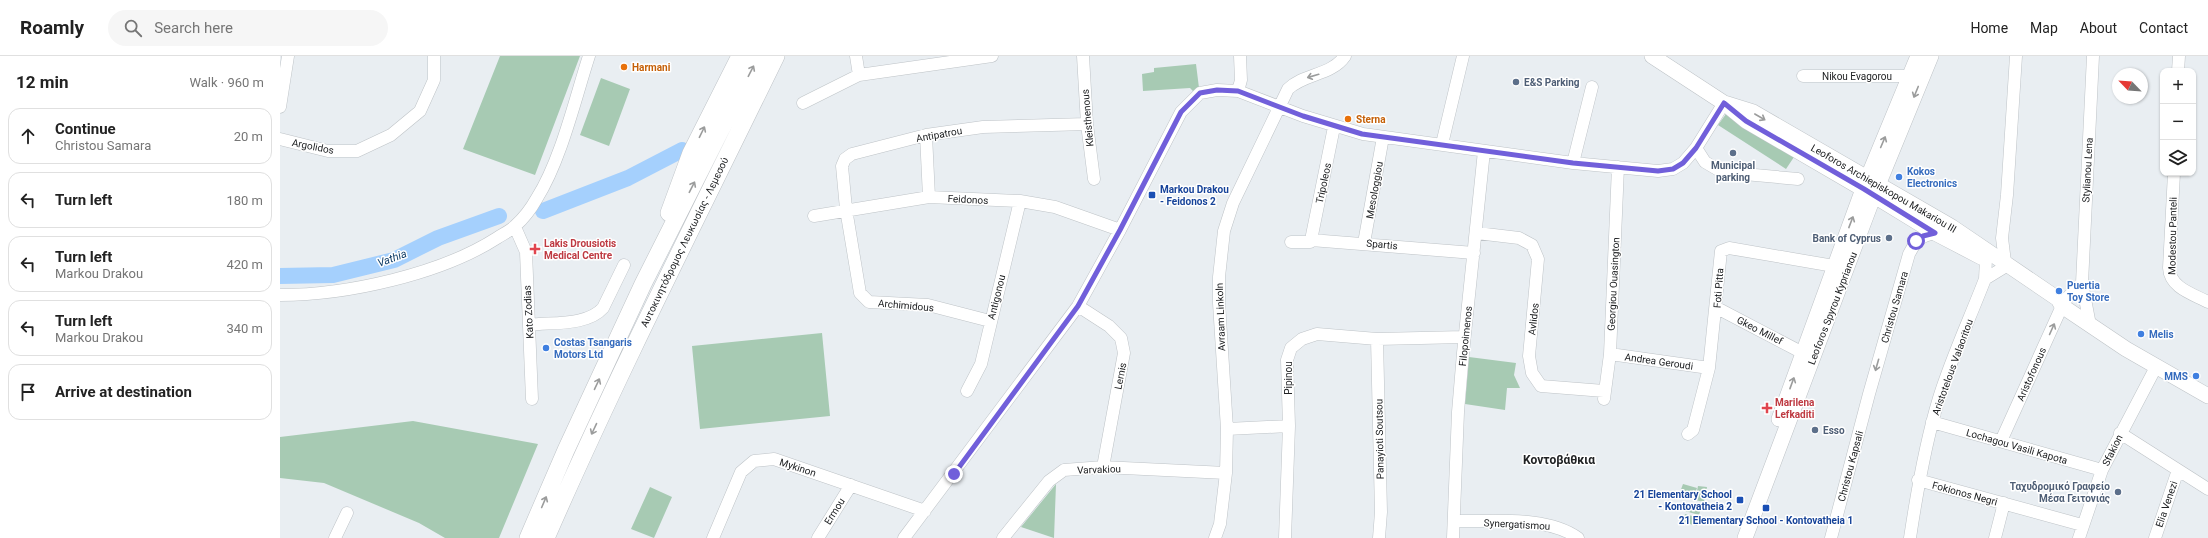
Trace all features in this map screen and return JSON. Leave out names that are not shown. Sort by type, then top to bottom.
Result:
[{"type":"highway","points":[[643,284],[691,153],[740,56]]},
{"type":"highway","name":"Αυτοκινητόδρομος Λευκωσίας - Λεμεσού","points":[[528,538],[566,450],[643,284],[758,56]]},
{"type":"highway","name":"Αυτοκινητόδρομος Λευκωσίας - Λεμεσού","points":[[546,538],[582,454],[659,293],[776,56]]},
{"type":"highway","points":[[659,293],[788,56]]},
{"type":"main road","name":"Leoforos Archiepiskopou Makariou III","points":[[1652,56],[1724,103],[1746,121],[1958,231],[1986,255]]},
{"type":"main road","name":"Leoforos Spyrou Kyprianou","points":[[1745,538],[1918,56]]},
{"type":"main road","name":"Leoforos Spyrou Kyprianou","points":[[1735,538],[1834,266],[1931,56]]},
{"type":"main road","name":"Leoforos Archiepiskopou Makariou III","points":[[1871,186],[1935,233],[1986,255],[2004,265],[2016,276],[2037,285],[2090,324],[2156,367],[2208,396]]},
{"type":"street","points":[[280,107],[288,56]]},
{"type":"street","name":"Argolidos","points":[[280,139],[328,151],[357,152],[391,136],[420,111],[434,80],[434,56]]},
{"type":"street","points":[[280,295],[300,295],[377,284],[440,265],[478,250],[515,227],[537,198],[559,150],[589,56]]},
{"type":"street","points":[[856,56],[859,74]]},
{"type":"street","points":[[803,104],[859,74],[992,56]]},
{"type":"street","name":"Kleisthenous","points":[[1083,56],[1087,124],[1094,179]]},
{"type":"street","points":[[1238,91],[1241,80],[1240,56]]},
{"type":"street","name":"Avraam Linkoln","points":[[1215,538],[1220,524],[1226,473],[1227,429],[1219,303],[1219,277],[1224,234],[1232,204],[1288,89],[1295,82],[1327,72],[1345,56]]},
{"type":"street","points":[[1442,144],[1463,56]]},
{"type":"street","points":[[1985,279],[2004,265],[2002,238],[2008,195],[2016,56]]},
{"type":"street","name":"Stylianou Lena","points":[[2090,324],[2082,283],[2093,56]]},
{"type":"street","points":[[2178,68],[2179,56]]},
{"type":"street","name":"Nikou Evagorou","points":[[1803,76],[1910,76]]},
{"type":"street","points":[[1573,163],[1592,87]]},
{"type":"street","points":[[904,538],[1078,306],[1120,230],[1181,112],[1200,93],[1217,90],[1238,91],[1334,127],[1383,137],[1573,163],[1658,171],[1673,169],[1683,163],[1696,148],[1724,103]]},
{"type":"street","name":"Antipatrou","points":[[846,210],[842,166],[845,159],[852,154],[926,135],[983,127],[1087,124]]},
{"type":"street","name":"Tripoleos","points":[[1311,240],[1334,127]]},
{"type":"street","points":[[926,135],[929,197]]},
{"type":"street","name":"Mesologgiou","points":[[1364,243],[1383,137]]},
{"type":"street","points":[[1696,148],[1705,162],[1722,172],[1798,179]]},
{"type":"street","name":"Filopoimenos","points":[[1453,538],[1458,412],[1464,337],[1477,234],[1484,151]]},
{"type":"street","name":"Georgiou Ouasington","points":[[1604,395],[1610,354],[1618,167]]},
{"type":"street","name":"Modestou Panteli","points":[[2174,176],[2169,268],[2171,279],[2176,285],[2208,302]]},
{"type":"street","name":"Feidonos","points":[[814,216],[929,197],[1020,202],[1055,207],[1120,230]]},
{"type":"street","name":"Antigonou","points":[[967,391],[981,364],[990,321],[1020,202]]},
{"type":"street","name":"Archimidous","points":[[846,210],[860,293],[869,302],[928,305],[990,321]]},
{"type":"street","name":"Kato Zodias","points":[[515,227],[526,252],[532,399]]},
{"type":"street","name":"Christou Samara","points":[[1869,394],[1909,254],[1916,241],[1923,236],[1935,233]]},
{"type":"street","name":"Avlidos","points":[[1477,234],[1519,238],[1532,245],[1538,259],[1529,356],[1532,373],[1541,386],[1604,395]]},
{"type":"street","points":[[1986,255],[2002,238]]},
{"type":"street","name":"Spartis","points":[[1291,242],[1310,242],[1311,240],[1364,243],[1474,253]]},
{"type":"street","name":"Foti Pitta","points":[[1688,434],[1693,430],[1709,368],[1717,308],[1721,251],[1729,248],[1834,266]]},
{"type":"street","name":"Aristotelous Valaoritou","points":[[1910,538],[1918,480],[1932,422],[1939,397],[1985,279],[1986,255]]},
{"type":"street","points":[[529,325],[582,319],[598,313],[603,308],[624,265]]},
{"type":"street","points":[[2060,303],[2082,283]]},
{"type":"street","name":"Aristofonous","points":[[2001,441],[2060,303]]},
{"type":"street","name":"Lernis","points":[[1078,306],[1110,326],[1121,338],[1124,353],[1103,467]]},
{"type":"street","name":"Gkeo Millef","points":[[1717,308],[1803,353]]},
{"type":"street","name":"Pipinou","points":[[1285,538],[1289,426],[1287,360],[1292,348],[1302,339],[1318,334],[1377,339],[1464,337]]},
{"type":"street","name":"Panayioti Soutsou","points":[[1377,339],[1381,512],[1379,538]]},
{"type":"street","name":"Andrea Geroudi","points":[[1610,354],[1709,368]]},
{"type":"street","name":"Sfakion","points":[[2079,538],[2082,525],[2102,470],[2120,432],[2156,367]]},
{"type":"street","name":"Christou Kapsali","points":[[1831,538],[1869,394]]},
{"type":"street","name":"Lochagou Vasili Kapota","points":[[1932,422],[2102,470]]},
{"type":"street","points":[[1227,429],[1289,426]]},
{"type":"street","points":[[2120,432],[2208,489]]},
{"type":"street","name":"Mykinon","points":[[713,538],[741,472],[754,461],[774,459],[925,511]]},
{"type":"street","name":"Varvakiou","points":[[1003,538],[1049,481],[1064,470],[1103,467],[1226,473]]},
{"type":"street","name":"Elia Venezi","points":[[2155,538],[2178,470]]},
{"type":"street","name":"Fokionos Negri","points":[[1918,480],[2082,525]]},
{"type":"street","name":"Ermou","points":[[818,538],[851,485]]},
{"type":"street","points":[[1995,538],[2004,503]]},
{"type":"street","points":[[335,538],[347,514]]},
{"type":"street","name":"Synergatismou","points":[[1454,522],[1540,524],[1557,527],[1578,538]]},
{"type":"green space","points":[[500,56],[580,56],[535,175],[463,149]]},
{"type":"green space","points":[[1196,64],[1199,88],[1193,91],[1190,88],[1143,91],[1142,74],[1154,72],[1154,68]]},
{"type":"green space","points":[[601,78],[630,89],[609,146],[580,135]]},
{"type":"green space","points":[[1726,114],[1794,157],[1786,169],[1718,125]]},
{"type":"green space","points":[[822,333],[830,416],[700,429],[692,346]]},
{"type":"green space","points":[[1469,357],[1516,363],[1514,375],[1520,388],[1507,388],[1505,410],[1465,404]]},
{"type":"green space","points":[[413,421],[538,444],[499,538],[445,538],[419,523],[324,483],[280,478],[280,437]]},
{"type":"green space","points":[[1056,484],[1054,538],[1021,527]]},
{"type":"green space","points":[[1683,484],[1697,488],[1694,496],[1680,492]]},
{"type":"green space","points":[[1698,486],[1707,487],[1704,502],[1695,500]]},
{"type":"green space","points":[[650,487],[672,497],[654,538],[631,529]]},
{"type":"green space","points":[[1688,503],[1702,506],[1699,515],[1685,511]]},
{"type":"green space","points":[[1685,514],[1699,518],[1697,526],[1683,522]]},
{"type":"waterway","name":"Vathia","points":[[543,211],[628,178],[682,150]]},
{"type":"waterway","name":"Vathia","points":[[280,276],[333,275],[394,260],[438,238],[499,216]]},
{"type":"place","name":"Harmani","points":[[624,67]]},
{"type":"place","name":"E&S Parking","points":[[1516,82]]},
{"type":"place","name":"Sterna","points":[[1348,119]]},
{"type":"place","name":"Municipal parking","points":[[1733,153]]},
{"type":"place","name":"Kokos Electronics","points":[[1899,177]]},
{"type":"place","name":"Markou Drakou - Feidonos 2","points":[[1152,195]]},
{"type":"place","name":"Bank of Cyprus","points":[[1889,238]]},
{"type":"place","name":"Lakis Drousiotis Medical Centre","points":[[535,249]]},
{"type":"place","name":"Puertia Toy Store","points":[[2059,291]]},
{"type":"place","name":"Melis","points":[[2141,334]]},
{"type":"place","name":"Costas Tsangaris Motors Ltd","points":[[546,348]]},
{"type":"place","name":"MMS","points":[[2196,376]]},
{"type":"place","name":"Marilena Lefkaditi","points":[[1767,408]]},
{"type":"place","name":"Esso","points":[[1815,430]]},
{"type":"place","name":"Ταχυδρομικό Γραφείο Μέσα Γειτονιάς","points":[[2118,492]]},
{"type":"place","name":"21 Elementary School - Kontovatheia 2","points":[[1740,500]]},
{"type":"place","name":"21 Elementary School - Kontovatheia 1","points":[[1766,508]]},
{"type":"district","name":"Κοντοβάθκια","points":[[1559,460]]},
{"type":"route","points":[[954,474],[1078,306],[1120,230],[1181,112],[1200,93],[1217,90],[1238,91],[1334,127],[1362,134],[1573,163],[1658,171],[1673,169],[1683,163],[1696,148],[1724,103],[1746,121],[1864,189],[1935,233],[1923,236],[1916,241]]}]
